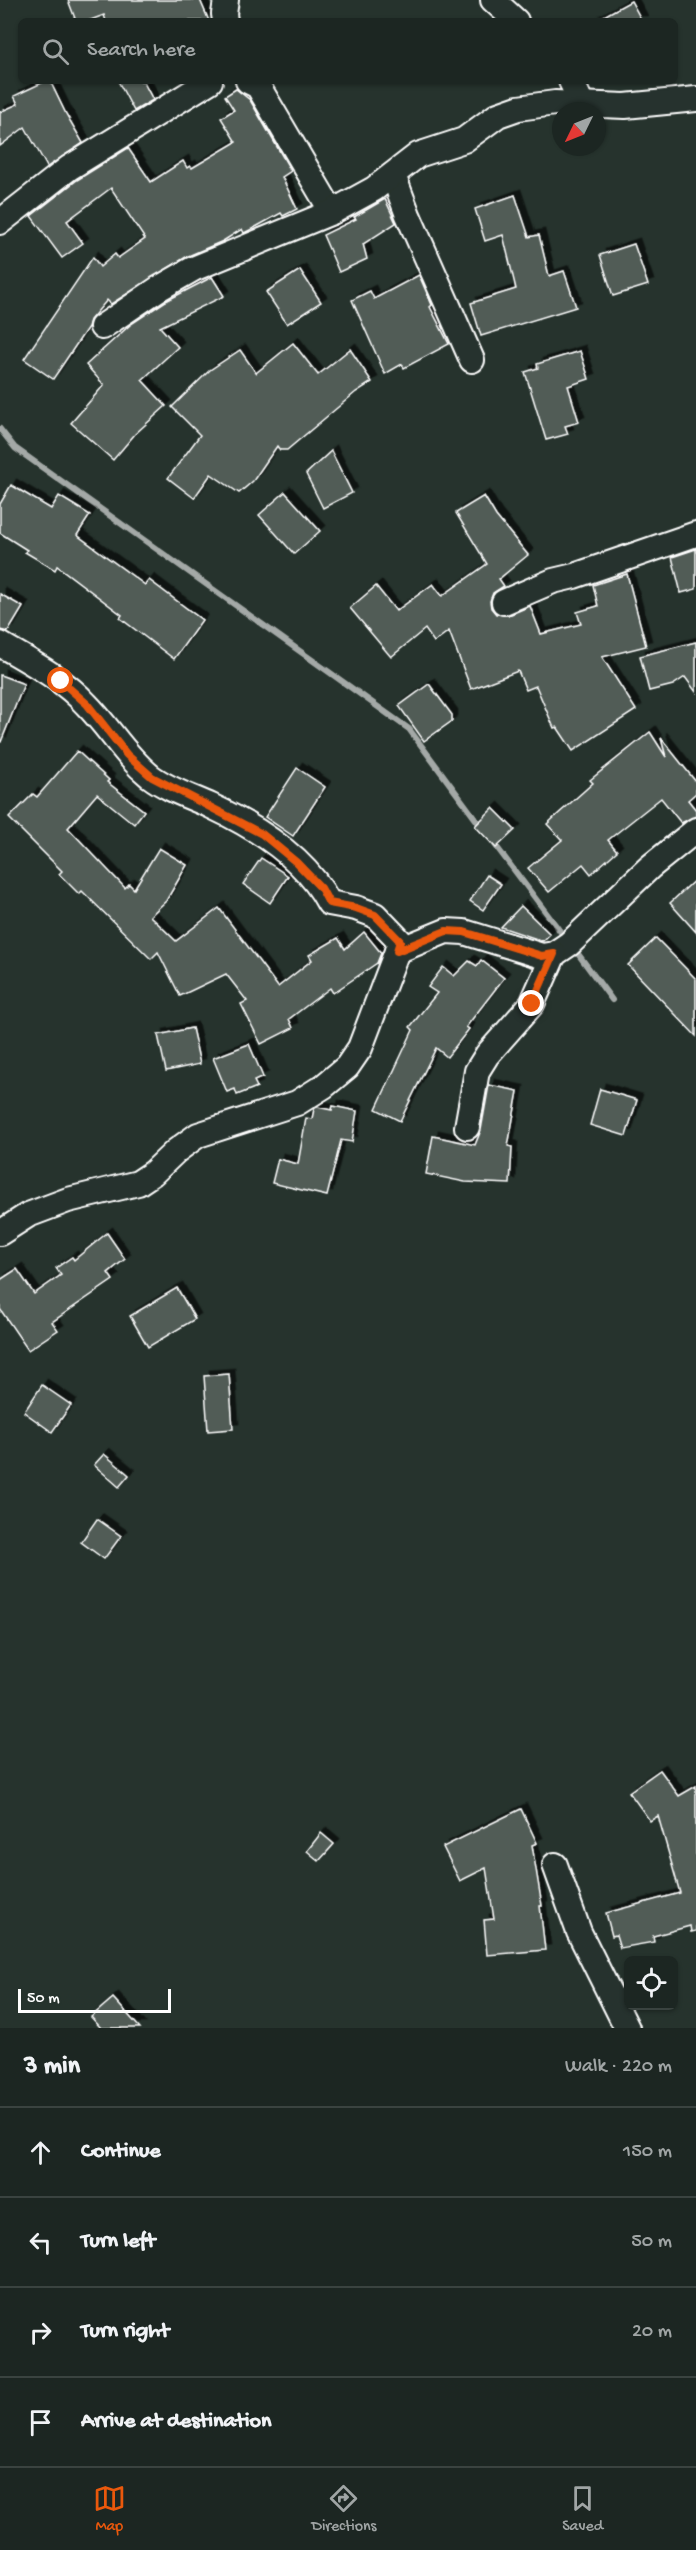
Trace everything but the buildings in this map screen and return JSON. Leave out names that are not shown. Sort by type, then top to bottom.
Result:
[{"type":"street","points":[[225,18],[226,0]]},
{"type":"street","points":[[493,0],[513,18]]},
{"type":"street","points":[[0,222],[69,168],[205,84]]},
{"type":"street","points":[[254,84],[258,86],[332,212]]},
{"type":"street","points":[[572,84],[581,102]]},
{"type":"street","points":[[606,105],[625,106],[696,99]]},
{"type":"street","points":[[102,327],[158,289],[194,269],[332,212],[374,189],[418,155],[464,141],[498,115],[518,108],[552,103]]},
{"type":"street","points":[[393,175],[408,215],[472,360]]},
{"type":"street","points":[[504,602],[553,581],[574,576],[696,534]]},
{"type":"street","points":[[0,644],[61,681],[87,704],[127,755],[152,777],[262,834],[315,882],[329,903],[356,908],[375,915],[400,941],[360,1048],[347,1067],[324,1086],[297,1102],[198,1135],[138,1183],[68,1200],[28,1215],[0,1233]]},
{"type":"street","points":[[397,951],[446,931],[464,932],[542,956],[554,954],[569,944],[650,867],[696,830]]},
{"type":"street","points":[[467,1127],[477,1071],[487,1055],[532,1004],[554,954]]},
{"type":"street","points":[[555,1865],[579,1932],[627,2028]]},
{"type":"waterway","points":[[0,429],[15,448],[409,729],[483,829]]},
{"type":"waterway","points":[[493,842],[566,939]]},
{"type":"waterway","points":[[573,947],[612,1000]]},
{"type":"route","points":[[61,681],[87,704],[127,755],[152,777],[262,834],[296,862],[321,888],[329,903],[356,908],[375,915],[400,941],[397,951],[446,931],[464,932],[542,956],[554,954],[532,1004]]}]
